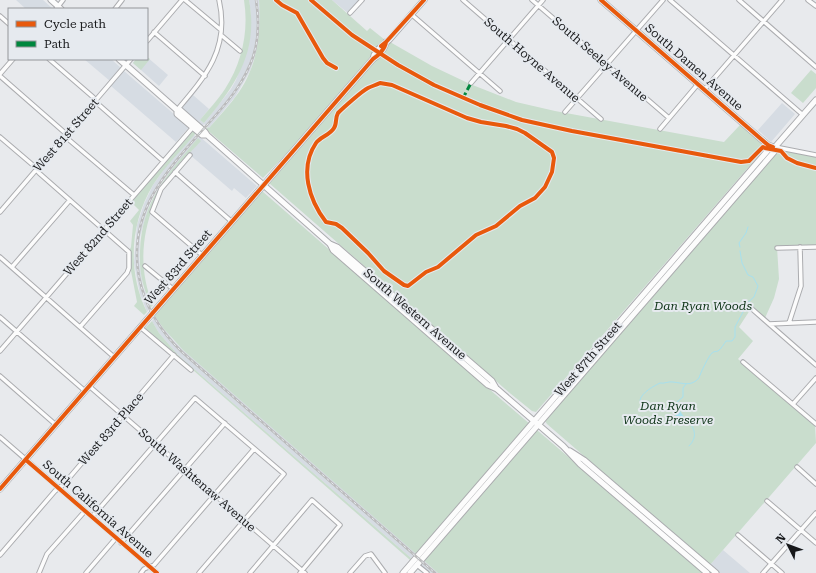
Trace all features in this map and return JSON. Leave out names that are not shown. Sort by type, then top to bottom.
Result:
[{"type":"main road","points":[[51,0],[58,8]]},
{"type":"main road","name":"West 83rd Street","points":[[0,489],[231,220],[372,59],[373,55],[424,0]]},
{"type":"main road","name":"South Damen Avenue","points":[[601,0],[767,145],[775,147]]},
{"type":"main road","name":"South Western Avenue","points":[[120,60],[177,110],[177,114],[205,132],[330,244],[337,246],[492,381],[497,389],[563,446],[580,464],[707,573]]},
{"type":"main road","name":"West 87th Street","points":[[403,573],[774,152],[775,147],[816,100]]},
{"type":"main road","name":"West 87th Street","points":[[410,573],[536,423]]},
{"type":"main road","name":"South Western Avenue","points":[[563,446],[584,460],[716,573]]},
{"type":"street","points":[[58,8],[63,0]]},
{"type":"street","points":[[115,8],[122,0]]},
{"type":"street","points":[[148,40],[184,0],[221,30]]},
{"type":"street","points":[[177,110],[205,76],[214,59],[221,35],[222,15],[219,0]]},
{"type":"street","points":[[350,13],[362,0]]},
{"type":"street","name":"South Hoyne Avenue","points":[[463,0],[601,119]]},
{"type":"street","name":"South Seeley Avenue","points":[[532,0],[669,118]]},
{"type":"street","points":[[471,83],[543,0]]},
{"type":"street","points":[[565,112],[663,0]]},
{"type":"street","points":[[670,0],[802,115]]},
{"type":"street","points":[[739,0],[816,66]]},
{"type":"street","points":[[704,90],[782,0]]},
{"type":"street","points":[[808,0],[816,6]]},
{"type":"street","points":[[411,14],[500,91]]},
{"type":"street","points":[[0,16],[8,23]]},
{"type":"street","points":[[154,32],[205,76]]},
{"type":"street","points":[[221,35],[240,51]]},
{"type":"street","points":[[11,60],[0,75],[64,132],[68,139],[134,195]]},
{"type":"street","points":[[50,60],[163,161]]},
{"type":"street","name":"West 81st Street","points":[[0,212],[130,60]]},
{"type":"street","points":[[660,129],[698,84]]},
{"type":"street","name":"West 82nd Street","points":[[0,351],[194,125]]},
{"type":"street","points":[[1,139],[128,251],[129,269],[80,327]]},
{"type":"street","points":[[775,147],[816,155]]},
{"type":"street","points":[[190,155],[161,189],[152,212],[202,255]]},
{"type":"street","points":[[175,172],[231,220]]},
{"type":"street","points":[[12,267],[70,200]]},
{"type":"street","points":[[789,323],[801,286],[800,247]]},
{"type":"street","points":[[777,248],[816,247]]},
{"type":"street","points":[[0,257],[114,357]]},
{"type":"street","points":[[145,266],[172,290]]},
{"type":"street","points":[[752,310],[816,365]]},
{"type":"street","points":[[0,317],[85,391]]},
{"type":"street","points":[[769,324],[816,322]]},
{"type":"street","points":[[140,327],[191,370]]},
{"type":"street","name":"West 83rd Place","points":[[0,555],[174,355]]},
{"type":"street","points":[[743,362],[816,424]]},
{"type":"street","points":[[0,376],[56,425]]},
{"type":"street","points":[[793,404],[816,378]]},
{"type":"street","name":"South Washtenaw Avenue","points":[[89,386],[302,572]]},
{"type":"street","points":[[92,517],[195,398],[284,474],[199,573]]},
{"type":"street","points":[[122,543],[224,423]]},
{"type":"street","name":"South California Avenue","points":[[0,437],[157,573]]},
{"type":"street","points":[[141,573],[144,569],[154,565],[254,449]]},
{"type":"street","points":[[797,467],[816,484]]},
{"type":"street","points":[[250,573],[312,500],[340,525],[302,572]]},
{"type":"street","points":[[767,501],[816,543]]},
{"type":"street","points":[[39,573],[45,557],[84,511]]},
{"type":"street","points":[[763,573],[816,513]]},
{"type":"street","points":[[738,535],[782,573]]},
{"type":"street","points":[[86,573],[116,538]]},
{"type":"street","points":[[350,573],[362,559],[371,554],[385,573]]},
{"type":"street","points":[[417,565],[427,573]]},
{"type":"shaded area","points":[[16,0],[43,0],[52,8],[25,8]]},
{"type":"shaded area","points":[[249,0],[259,0],[260,19],[257,50],[250,71],[235,97],[209,128],[204,124],[202,126],[182,108],[193,95],[209,109],[200,120],[204,123],[231,89],[248,48],[251,15]]},
{"type":"shaded area","points":[[332,0],[361,0],[349,14]]},
{"type":"shaded area","points":[[148,58],[168,75],[159,86],[133,63],[135,60],[148,60]]},
{"type":"shaded area","points":[[85,60],[112,60],[121,68],[110,81]]},
{"type":"shaded area","points":[[124,71],[189,127],[176,142],[111,86]]},
{"type":"shaded area","points":[[782,103],[795,114],[771,142],[758,130]]},
{"type":"shaded area","points":[[194,135],[198,138],[199,136],[257,186],[246,198],[234,188],[232,191],[189,154],[200,141],[198,139],[160,184],[151,200],[146,215],[140,237],[139,260],[143,287],[151,304],[147,312],[140,294],[134,263],[137,225],[144,204],[153,185],[165,168]]},
{"type":"shaded area","points":[[155,317],[183,350],[416,553],[411,558],[178,355],[159,333],[152,321]]},
{"type":"shaded area","points":[[723,550],[750,573],[719,573],[710,565]]},
{"type":"shaded area","points":[[424,561],[438,573],[430,573],[420,565]]},
{"type":"green space","points":[[244,0],[249,0],[251,19],[251,36],[247,52],[242,67],[234,82],[226,95],[204,123],[200,120],[225,89],[240,58],[246,23]]},
{"type":"green space","points":[[259,0],[332,0],[367,31],[370,28],[385,40],[292,148],[263,178],[206,129],[208,127],[209,128],[236,97],[250,70],[259,36]]},
{"type":"green space","points":[[390,42],[432,66],[470,84],[516,102],[555,111],[724,142],[740,125],[766,147],[536,412],[532,411],[511,394],[269,183]]},
{"type":"green space","points":[[148,58],[150,59],[141,70],[133,63],[135,60],[148,60]]},
{"type":"green space","points":[[811,70],[816,74],[816,88],[803,103],[791,93]]},
{"type":"green space","points":[[193,130],[196,133],[153,185],[145,200],[140,215],[136,231],[134,264],[136,281],[147,312],[144,315],[134,306],[137,302],[131,271],[130,249],[133,225],[130,221],[139,210],[131,202]]},
{"type":"green space","points":[[198,138],[201,141],[175,169],[160,189],[146,229],[143,254],[145,280],[153,305],[150,308],[149,306],[151,304],[143,285],[140,265],[142,233],[146,217],[158,189],[176,164]]},
{"type":"green space","name":"Dan Ryan Woods Preserve","points":[[779,150],[816,156],[816,245],[777,247],[779,279],[774,298],[765,318],[752,307],[739,327],[753,341],[738,359],[815,425],[816,443],[710,565],[545,421]]},
{"type":"green space","points":[[262,191],[503,401],[704,573],[438,573],[183,350],[164,329],[154,315]]},
{"type":"green space","points":[[674,262],[669,270],[589,360]]},
{"type":"green space","points":[[152,321],[159,333],[178,355],[411,558],[410,560],[145,328]]},
{"type":"water","points":[[677,409],[684,417],[683,420],[678,419],[674,413]]},
{"type":"waterway","points":[[740,247],[739,243],[748,227]]},
{"type":"waterway","points":[[640,400],[646,392],[660,383],[693,383],[699,378],[711,354],[719,350],[726,341],[732,341],[735,337],[735,327],[743,312],[744,306],[754,297],[758,286],[753,277],[748,275],[742,263],[740,251]]},
{"type":"waterway","points":[[678,407],[677,402],[683,397],[683,388],[686,384]]},
{"type":"waterway","points":[[687,420],[694,429],[694,439],[689,446]]},
{"type":"railway","points":[[256,0],[258,14],[257,36],[253,57],[246,73],[227,102],[170,169],[157,188],[147,208],[140,229],[137,252],[139,277],[145,298],[160,327],[182,352],[435,573]]},
{"type":"marked path","points":[[463,98],[471,83]]},
{"type":"cycle path","points":[[276,0],[297,13],[323,58],[327,63],[336,68]]},
{"type":"cycle path","points":[[311,0],[352,35],[398,65],[434,85],[480,105],[522,120],[572,131],[741,162],[749,161],[763,147],[781,151],[787,158],[797,163],[816,168]]},
{"type":"cycle path","points":[[381,46],[424,0]]},
{"type":"cycle path","points":[[601,0],[768,145],[773,147]]},
{"type":"cycle path","points":[[0,489],[373,59],[381,52],[386,42]]},
{"type":"cycle path","points":[[380,83],[392,85],[467,118],[517,129],[552,152],[554,158],[552,172],[545,187],[535,198],[520,206],[496,226],[476,235],[438,267],[426,272],[408,286],[404,285],[384,271],[342,228],[336,224],[326,222],[315,204],[308,184],[308,163],[316,143],[332,130],[335,126],[337,115],[340,111],[365,90],[380,83]]},
{"type":"cycle path","points":[[26,460],[157,573]]},
{"type":"park label","name":"Dan Ryan Woods","points":[[703,306]]}]
